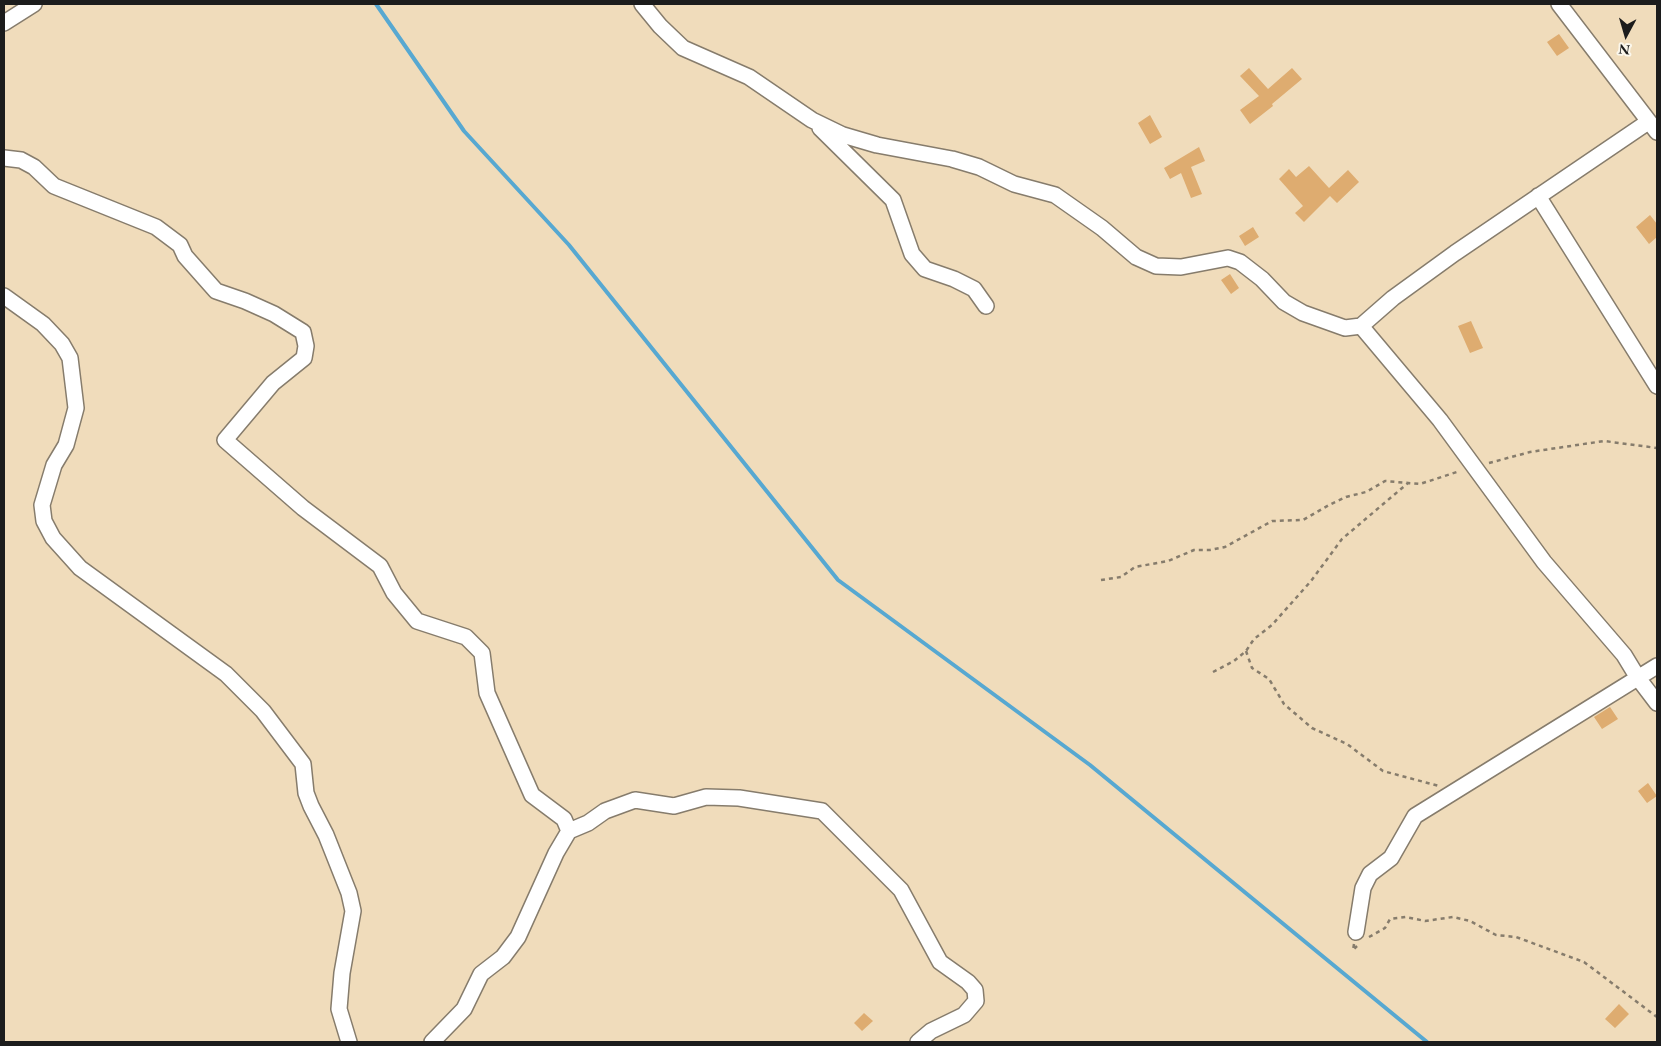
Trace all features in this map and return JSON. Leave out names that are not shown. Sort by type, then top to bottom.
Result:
[{"type":"street","points":[[4,23],[34,4]]},
{"type":"street","points":[[642,4],[660,26],[683,48],[749,77],[812,120],[893,200],[912,254],[925,269],[954,279],[974,289],[986,306]]},
{"type":"street","points":[[812,120],[851,137],[877,145],[952,159],[979,167],[1014,184],[1055,194],[1102,228],[1136,257],[1156,266],[1181,267],[1228,258],[1240,262],[1262,279],[1284,302],[1303,313],[1345,328],[1361,326],[1393,298],[1538,196],[1653,127],[1559,4]]},
{"type":"street","points":[[4,158],[21,160],[34,167],[54,186],[156,226],[180,245],[185,256],[216,291],[267,311],[303,332],[306,346],[304,358],[272,383],[225,440],[303,508],[380,566],[394,593],[416,621],[466,637],[482,652],[487,693],[532,796],[564,819],[569,831]]},
{"type":"street","points":[[1538,196],[1657,386]]},
{"type":"street","points":[[4,296],[43,324],[62,344],[70,358],[76,408],[66,445],[54,465],[42,505],[44,521],[53,538],[80,568],[226,674],[263,711],[303,764],[306,793],[326,835],[348,893],[352,910],[342,973],[339,1009],[349,1042]]},
{"type":"street","points":[[1361,326],[1440,420],[1544,562],[1624,655],[1638,678],[1657,702]]},
{"type":"street","points":[[1356,932],[1363,888],[1370,874],[1391,858],[1415,816],[1452,791],[1657,666]]},
{"type":"street","points":[[432,1042],[464,1009],[481,974],[503,957],[518,937],[556,853],[569,831],[588,823],[605,811],[635,800],[674,806],[706,797],[739,798],[822,811],[900,890],[940,962],[968,982],[975,990],[976,1000],[964,1015],[931,1031],[918,1042]]},
{"type":"path","points":[[1101,580],[1121,577],[1135,566],[1168,561],[1194,550],[1210,550],[1225,547],[1272,520],[1303,520],[1329,505],[1346,497],[1366,492],[1385,481],[1420,484],[1439,476],[1530,452],[1604,441],[1657,448]]},
{"type":"path","points":[[1213,672],[1246,652],[1254,639],[1272,625],[1311,582],[1342,539],[1408,483]]},
{"type":"path","points":[[1246,652],[1252,668],[1269,680],[1284,704],[1312,728],[1347,744],[1383,771],[1433,783],[1452,791]]},
{"type":"path","points":[[1356,932],[1352,950],[1385,928],[1390,919],[1406,917],[1425,921],[1453,917],[1470,921],[1496,935],[1516,937],[1584,962],[1657,1017]]},
{"type":"building","points":[[1559,34],[1569,48],[1557,56],[1547,42]]},
{"type":"building","points":[[1249,68],[1268,89],[1292,68],[1302,79],[1250,124],[1240,110],[1259,96],[1240,76]]},
{"type":"building","points":[[1150,115],[1162,137],[1150,144],[1138,123]]},
{"type":"building","points":[[1199,147],[1205,161],[1191,167],[1202,194],[1191,198],[1181,173],[1170,179],[1164,168]]},
{"type":"building","points":[[1309,166],[1329,188],[1348,170],[1359,182],[1337,203],[1330,196],[1304,222],[1295,213],[1303,206],[1279,179],[1289,169],[1296,177]]},
{"type":"building","points":[[1650,215],[1657,224],[1657,237],[1649,244],[1636,227]]},
{"type":"building","points":[[1253,227],[1259,237],[1245,246],[1239,236]]},
{"type":"building","points":[[1230,274],[1239,288],[1231,294],[1221,280]]},
{"type":"building","points":[[1471,321],[1483,348],[1470,353],[1458,326]]},
{"type":"building","points":[[1610,707],[1618,719],[1602,729],[1594,717]]},
{"type":"building","points":[[1648,783],[1657,796],[1647,803],[1638,791]]},
{"type":"building","points":[[1619,1004],[1629,1014],[1615,1028],[1605,1019]]},
{"type":"building","points":[[864,1013],[873,1021],[862,1031],[854,1023]]},
{"type":"waterway","points":[[376,4],[464,131],[569,245],[838,580],[1090,765],[1427,1042]]}]
